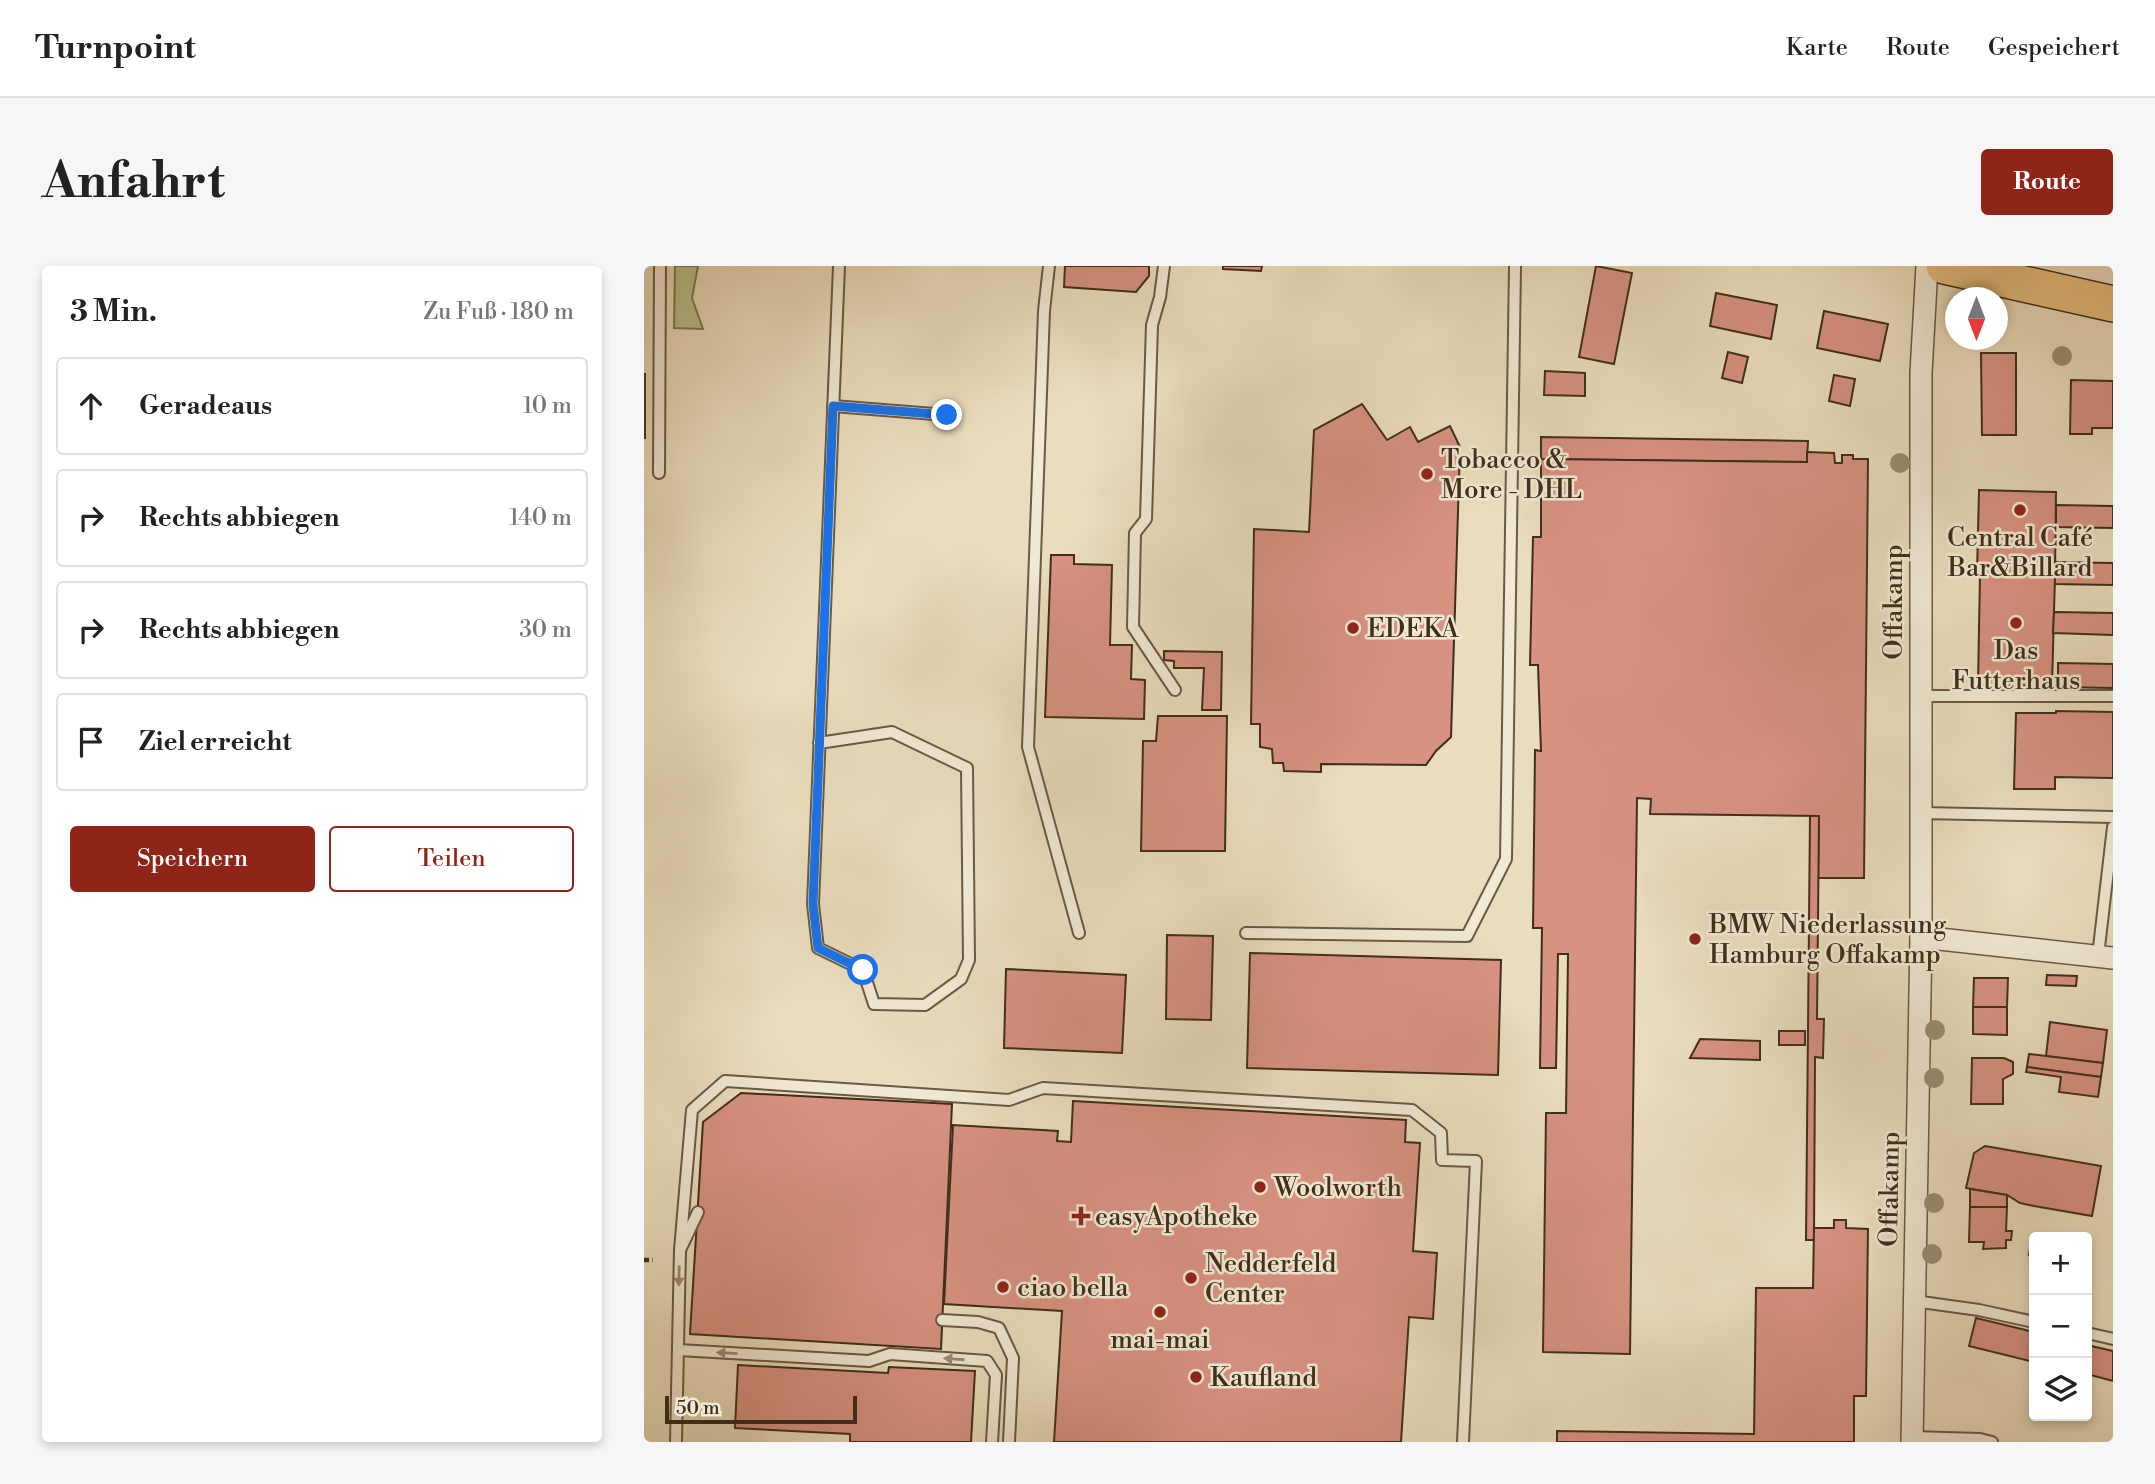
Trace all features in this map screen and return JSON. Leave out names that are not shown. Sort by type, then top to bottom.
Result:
[{"type":"main road","points":[[1944,266],[2024,275],[2113,304]]},
{"type":"street","name":"Offakamp","points":[[1912,1439],[1921,937],[1921,373],[1927,266]]},
{"type":"street","points":[[1921,937],[2105,957]]},
{"type":"lane","points":[[659,473],[660,266]]},
{"type":"lane","points":[[819,743],[892,732],[967,768],[969,960],[961,979],[925,1005],[874,1004],[863,970],[818,948],[813,904],[819,743],[839,266]]},
{"type":"lane","points":[[1049,266],[1044,311],[1028,747],[1079,933]]},
{"type":"lane","points":[[1164,266],[1160,297],[1152,325],[1146,519],[1135,533],[1133,627],[1175,690]]},
{"type":"lane","points":[[1246,933],[1467,936],[1506,859],[1515,266]]},
{"type":"lane","points":[[833,406],[947,415]]},
{"type":"lane","points":[[1921,696],[2113,696]]},
{"type":"lane","points":[[1921,813],[2113,817]]},
{"type":"lane","points":[[2105,957],[2113,827]]},
{"type":"lane","points":[[676,1442],[680,1250],[692,1110],[725,1081],[1009,1100],[1043,1088],[1412,1110],[1441,1133],[1442,1160],[1476,1161],[1463,1442]]},
{"type":"lane","points":[[680,1250],[698,1212]]},
{"type":"lane","points":[[1914,1301],[1979,1310],[2029,1321]]},
{"type":"lane","points":[[943,1320],[978,1322],[999,1328],[1013,1358],[1009,1442]]},
{"type":"lane","points":[[2092,1335],[2113,1339]]},
{"type":"lane","points":[[679,1350],[869,1361],[890,1354],[987,1361],[996,1375],[992,1442]]},
{"type":"lane","points":[[1912,1439],[1980,1439],[1992,1442]]},
{"type":"path","points":[[644,1261],[653,1261]]},
{"type":"green space","points":[[675,266],[698,266],[692,298],[703,329],[674,328]]},
{"type":"building","points":[[1065,266],[1149,266],[1149,276],[1136,292],[1064,287]]},
{"type":"building","points":[[1223,266],[1262,266],[1261,271],[1223,269]]},
{"type":"building","points":[[1596,266],[1632,273],[1614,364],[1579,357]]},
{"type":"building","points":[[1716,293],[1777,305],[1771,339],[1710,326]]},
{"type":"building","points":[[1824,311],[1888,324],[1880,361],[1817,348]]},
{"type":"building","points":[[1728,352],[1748,357],[1742,383],[1722,378]]},
{"type":"building","points":[[1981,353],[2016,353],[2016,435],[1982,435]]},
{"type":"building","points":[[1545,371],[1585,373],[1585,396],[1544,395]]},
{"type":"building","points":[[645,374],[645,438],[644,438]]},
{"type":"building","points":[[1834,375],[1855,379],[1850,406],[1829,401]]},
{"type":"building","points":[[2071,380],[2113,381],[2113,428],[2092,428],[2092,434],[2070,434]]},
{"type":"building","name":"EDEKA","points":[[1362,404],[1387,440],[1410,427],[1418,442],[1450,426],[1460,447],[1451,737],[1426,765],[1321,764],[1321,772],[1284,771],[1283,763],[1273,763],[1272,749],[1260,747],[1260,724],[1251,724],[1254,529],[1309,532],[1314,430]]},
{"type":"building","points":[[1541,437],[1808,441],[1807,462],[1541,459]]},
{"type":"building","points":[[1807,452],[1834,453],[1835,463],[1842,463],[1842,455],[1853,455],[1853,459],[1868,459],[1864,878],[1818,878],[1819,816],[1650,814],[1651,799],[1637,798],[1630,1354],[1543,1352],[1546,1113],[1566,1113],[1568,954],[1558,954],[1556,1068],[1540,1068],[1542,928],[1533,928],[1535,750],[1541,751],[1538,665],[1530,665],[1533,537],[1541,537],[1541,459],[1807,462]]},
{"type":"building","points":[[1979,490],[2056,492],[2055,576],[1977,574]]},
{"type":"building","points":[[2056,505],[2113,506],[2113,528],[2056,527]]},
{"type":"building","points":[[1051,555],[1074,555],[1074,564],[1112,565],[1110,645],[1132,645],[1131,679],[1145,680],[1144,719],[1045,717]]},
{"type":"building","points":[[2055,562],[2113,563],[2113,585],[2054,584]]},
{"type":"building","name":"Das Futterhaus","points":[[1980,575],[2055,576],[2052,686],[1978,685]]},
{"type":"building","points":[[2054,612],[2113,613],[2113,635],[2053,633]]},
{"type":"building","points":[[1164,651],[1222,652],[1221,710],[1202,710],[1204,668],[1174,668],[1174,661],[1164,660]]},
{"type":"building","points":[[2058,663],[2113,664],[2113,688],[2058,687]]},
{"type":"building","points":[[2113,712],[2113,778],[2055,777],[2055,789],[2014,789],[2016,713]]},
{"type":"building","points":[[1158,716],[1227,716],[1225,851],[1141,851],[1143,741],[1156,741]]},
{"type":"building","points":[[1810,816],[1819,816],[1817,1019],[1824,1019],[1823,1058],[1815,1057],[1814,1240],[1806,1240]]},
{"type":"building","points":[[1167,935],[1213,936],[1211,1020],[1166,1019]]},
{"type":"building","points":[[1250,953],[1501,960],[1498,1075],[1247,1068]]},
{"type":"building","points":[[1006,969],[1126,975],[1122,1053],[1004,1048]]},
{"type":"building","points":[[2047,975],[2077,976],[2076,986],[2046,985]]},
{"type":"building","points":[[1974,978],[2008,978],[2007,1007],[1973,1007]]},
{"type":"building","points":[[1973,1007],[2007,1007],[2007,1035],[1973,1034]]},
{"type":"building","points":[[2050,1022],[2107,1030],[2103,1063],[2046,1056]]},
{"type":"building","points":[[1779,1031],[1805,1031],[1805,1045],[1779,1045]]},
{"type":"building","points":[[1700,1039],[1760,1041],[1760,1060],[1690,1058]]},
{"type":"building","points":[[2029,1054],[2103,1063],[2101,1077],[2027,1067]]},
{"type":"building","points":[[1972,1058],[2004,1058],[2013,1062],[2013,1074],[2003,1079],[2003,1104],[1971,1104]]},
{"type":"building","points":[[2027,1067],[2101,1077],[2098,1097],[2059,1092],[2061,1077],[2026,1072]]},
{"type":"building","points":[[741,1093],[952,1104],[941,1349],[690,1334],[703,1122]]},
{"type":"building","name":"Nedderfeld Center","points":[[1073,1101],[1406,1120],[1405,1142],[1420,1143],[1413,1251],[1437,1253],[1433,1319],[1409,1317],[1401,1442],[1054,1442],[1062,1311],[944,1304],[953,1125],[1058,1131],[1057,1141],[1071,1142]]},
{"type":"building","points":[[1985,1146],[2101,1166],[2092,1216],[2020,1203],[2007,1195],[1966,1188],[1974,1153]]},
{"type":"building","points":[[1970,1189],[2007,1195],[2007,1207],[1970,1207]]},
{"type":"building","points":[[1970,1207],[2007,1207],[2006,1231],[2012,1231],[2011,1240],[2006,1240],[2006,1248],[1983,1249],[1984,1242],[1969,1242]]},
{"type":"building","points":[[1834,1220],[1846,1220],[1846,1228],[1868,1229],[1866,1396],[1854,1396],[1854,1442],[1557,1442],[1557,1431],[1754,1434],[1756,1288],[1813,1288],[1814,1228],[1834,1228]]},
{"type":"building","points":[[1976,1318],[2029,1331],[2029,1361],[1969,1346]]},
{"type":"building","points":[[2092,1346],[2113,1351],[2113,1381],[2092,1375]]},
{"type":"building","points":[[738,1365],[888,1373],[889,1367],[975,1371],[971,1442],[850,1442],[850,1434],[735,1428]]},
{"type":"place","name":"Tobacco & More - DHL","points":[[1427,474]]},
{"type":"place","name":"Central Café Bar&Billard","points":[[2020,510]]},
{"type":"place","name":"Das Futterhaus","points":[[2016,623]]},
{"type":"place","name":"EDEKA","points":[[1353,628]]},
{"type":"place","name":"BMW Niederlassung Hamburg Offakamp","points":[[1695,939]]},
{"type":"place","name":"Woolworth","points":[[1260,1187]]},
{"type":"place","name":"easyApotheke","points":[[1081,1216]]},
{"type":"place","name":"Nedderfeld Center","points":[[1191,1278]]},
{"type":"place","name":"ciao bella","points":[[1003,1287]]},
{"type":"place","name":"mai-mai","points":[[1160,1312]]},
{"type":"place","name":"Kaufland","points":[[1196,1377]]},
{"type":"route","points":[[863,970],[818,948],[813,904],[833,406],[947,415]]}]
